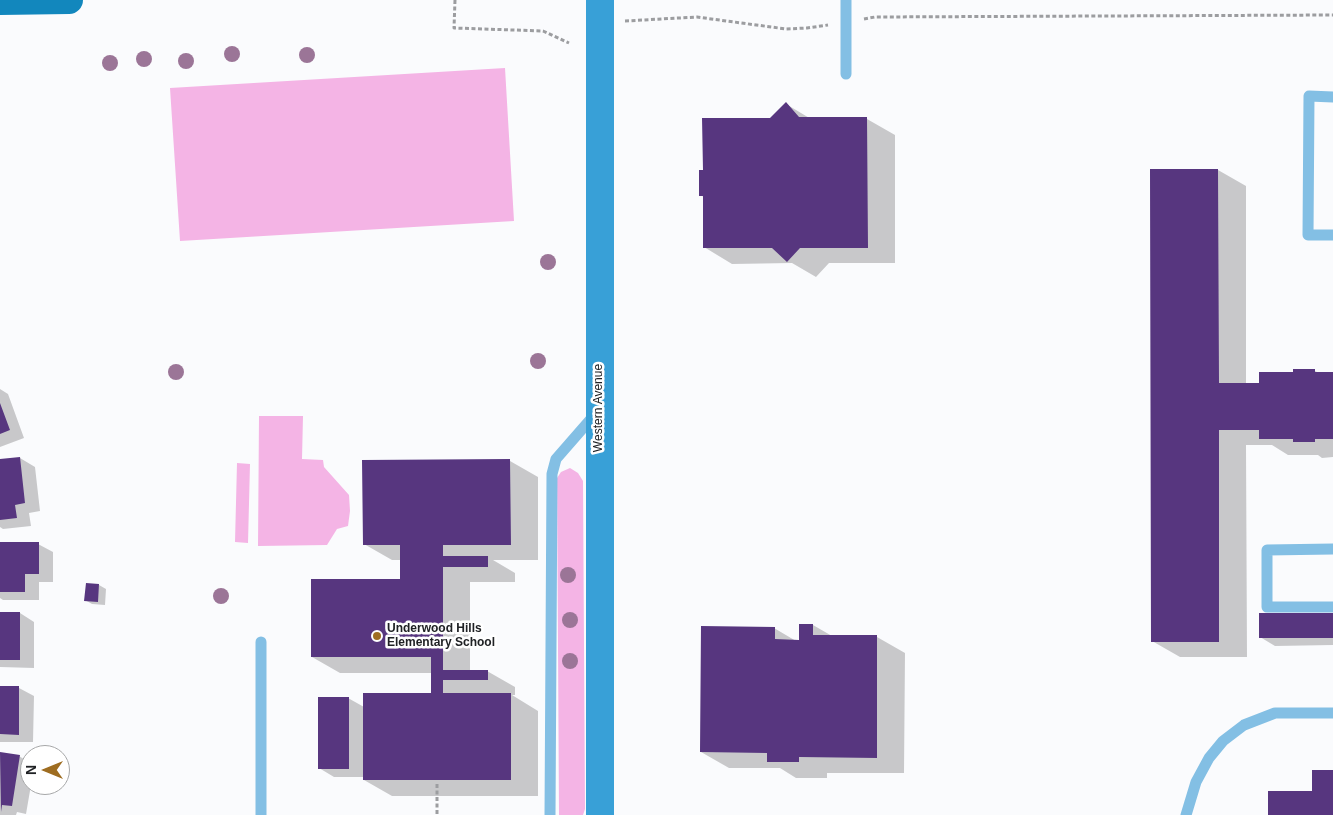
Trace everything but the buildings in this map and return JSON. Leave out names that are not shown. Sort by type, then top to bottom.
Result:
[{"type":"main road","points":[[0,1],[69,0]]},
{"type":"street","name":"Western Avenue","points":[[600,0],[600,815]]},
{"type":"lane","points":[[846,0],[846,74]]},
{"type":"lane","points":[[1333,97],[1309,96],[1308,235],[1333,235]]},
{"type":"lane","points":[[550,815],[552,474],[556,459],[599,409]]},
{"type":"lane","points":[[1333,549],[1267,550],[1266,607],[1333,607]]},
{"type":"lane","points":[[260,642],[260,815]]},
{"type":"lane","points":[[1186,815],[1196,782],[1209,758],[1223,741],[1244,725],[1275,713],[1333,713]]},
{"type":"path","points":[[455,0],[454,28],[543,31],[569,43]]},
{"type":"path","points":[[630,21],[696,17],[786,29],[807,28],[875,17],[1333,15]]},
{"type":"path","points":[[437,784],[437,815]]},
{"type":"shaded area","points":[[505,68],[514,221],[180,241],[170,88]]},
{"type":"shaded area","points":[[259,416],[303,416],[302,459],[323,460],[324,467],[349,495],[350,511],[348,526],[337,529],[327,545],[258,546]]},
{"type":"shaded area","points":[[237,463],[250,464],[248,543],[235,542]]},
{"type":"shaded area","points":[[570,468],[578,473],[583,481],[585,809],[583,815],[559,815],[557,478],[561,472]]},
{"type":"place","name":"Underwood Hills Elementary School","points":[[377,636]]}]
